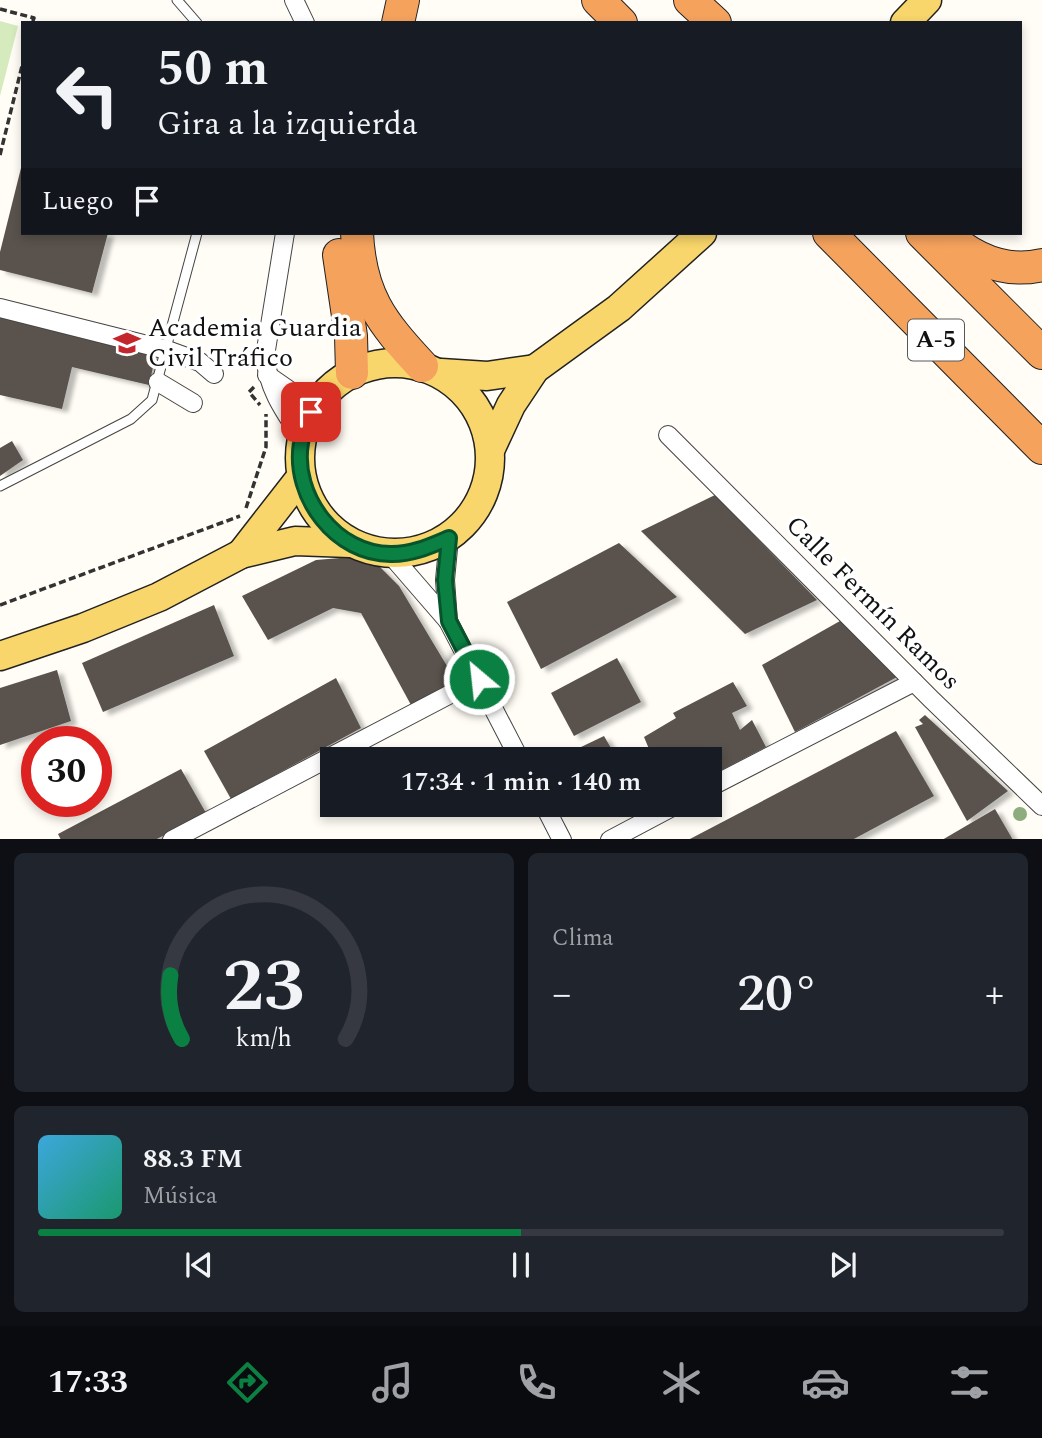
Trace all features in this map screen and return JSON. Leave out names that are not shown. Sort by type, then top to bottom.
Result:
[{"type":"highway","points":[[398,21],[403,0]]},
{"type":"highway","points":[[598,0],[619,21]]},
{"type":"highway","points":[[690,0],[711,21]]},
{"type":"highway","points":[[338,235],[339,261],[351,336],[352,373]]},
{"type":"highway","points":[[357,235],[358,260],[367,293],[384,325],[432,369]]},
{"type":"highway","name":"A-5","points":[[832,235],[1042,448]]},
{"type":"highway","name":"A-5","points":[[924,235],[1042,353]]},
{"type":"highway","points":[[946,235],[964,251],[1000,266],[1030,268],[1042,265]]},
{"type":"main road","points":[[907,21],[926,0]]},
{"type":"main road","points":[[491,448],[511,405],[536,369],[619,308],[700,235]]},
{"type":"main road","points":[[350,543],[327,526],[310,503],[301,477],[302,438],[311,412],[328,390],[352,373],[374,364],[398,362],[487,376],[536,369]]},
{"type":"main road","points":[[0,656],[83,628],[159,597],[241,554],[295,541],[350,543],[390,554],[421,551],[449,538],[468,520],[482,499],[490,474],[491,448],[484,420],[468,396],[432,369]]},
{"type":"main road","points":[[241,554],[301,477]]},
{"type":"street","points":[[294,0],[304,21]]},
{"type":"street","points":[[285,235],[265,356],[272,392],[302,438]]},
{"type":"street","points":[[0,307],[167,350],[200,362],[214,374]]},
{"type":"street","points":[[267,375],[290,391],[320,401]]},
{"type":"street","points":[[158,382],[193,403]]},
{"type":"street","name":"Calle Fermín Ramos","points":[[668,435],[914,682],[1042,806]]},
{"type":"street","points":[[449,538],[445,580],[449,621]]},
{"type":"street","points":[[390,554],[449,621],[513,747]]},
{"type":"street","points":[[172,839],[479,679]]},
{"type":"street","points":[[722,781],[914,682]]},
{"type":"street","points":[[550,817],[562,839]]},
{"type":"street","points":[[610,839],[653,817]]},
{"type":"lane","points":[[177,0],[195,21]]},
{"type":"lane","points":[[0,486],[131,419],[146,408],[158,382],[196,235]]},
{"type":"path","points":[[0,9],[34,18],[33,21]]},
{"type":"path","points":[[0,155],[21,69]]},
{"type":"path","points":[[0,605],[244,515],[266,447],[266,411],[249,393],[267,375]]},
{"type":"green space","points":[[0,21],[18,26],[0,96]]},
{"type":"building","points":[[21,168],[21,235],[107,235],[92,293],[0,270],[0,252]]},
{"type":"building","points":[[0,317],[156,354],[149,385],[72,367],[62,409],[0,395]]},
{"type":"building","points":[[12,441],[23,460],[0,476],[0,448]]},
{"type":"building","points":[[715,495],[817,600],[745,634],[641,531]]},
{"type":"building","points":[[619,543],[677,597],[541,669],[507,602]]},
{"type":"building","points":[[352,557],[379,566],[399,586],[456,681],[411,705],[361,613],[333,608],[268,640],[242,596],[316,560]]},
{"type":"building","points":[[214,605],[234,656],[103,712],[82,663]]},
{"type":"building","points":[[840,621],[897,677],[795,732],[762,665]]},
{"type":"building","points":[[617,658],[641,702],[574,736],[551,693]]},
{"type":"building","points":[[57,670],[71,721],[56,726],[21,726],[21,738],[0,745],[0,688]]},
{"type":"building","points":[[336,678],[361,728],[326,747],[320,747],[320,750],[231,799],[204,751]]},
{"type":"building","points":[[733,682],[747,706],[732,713],[740,730],[752,720],[766,747],[722,770],[722,747],[648,747],[644,737],[676,718],[673,713]]},
{"type":"building","points":[[925,715],[1008,791],[967,821],[915,727],[923,724],[919,720]]},
{"type":"building","points":[[896,731],[934,796],[854,839],[690,839]]},
{"type":"building","points":[[604,736],[610,747],[581,747]]},
{"type":"building","points":[[181,769],[206,813],[157,839],[60,839],[58,834],[90,817],[112,817],[112,805]]},
{"type":"building","points":[[995,809],[1012,839],[944,839]]},
{"type":"place","name":"Academia Guardia Civil Tráfico","points":[[127,343]]},
{"type":"route","points":[[311,412],[300,444],[301,477],[310,503],[327,526],[350,543],[369,551],[390,554],[421,551],[449,538],[445,580],[449,621],[479,679]]}]
